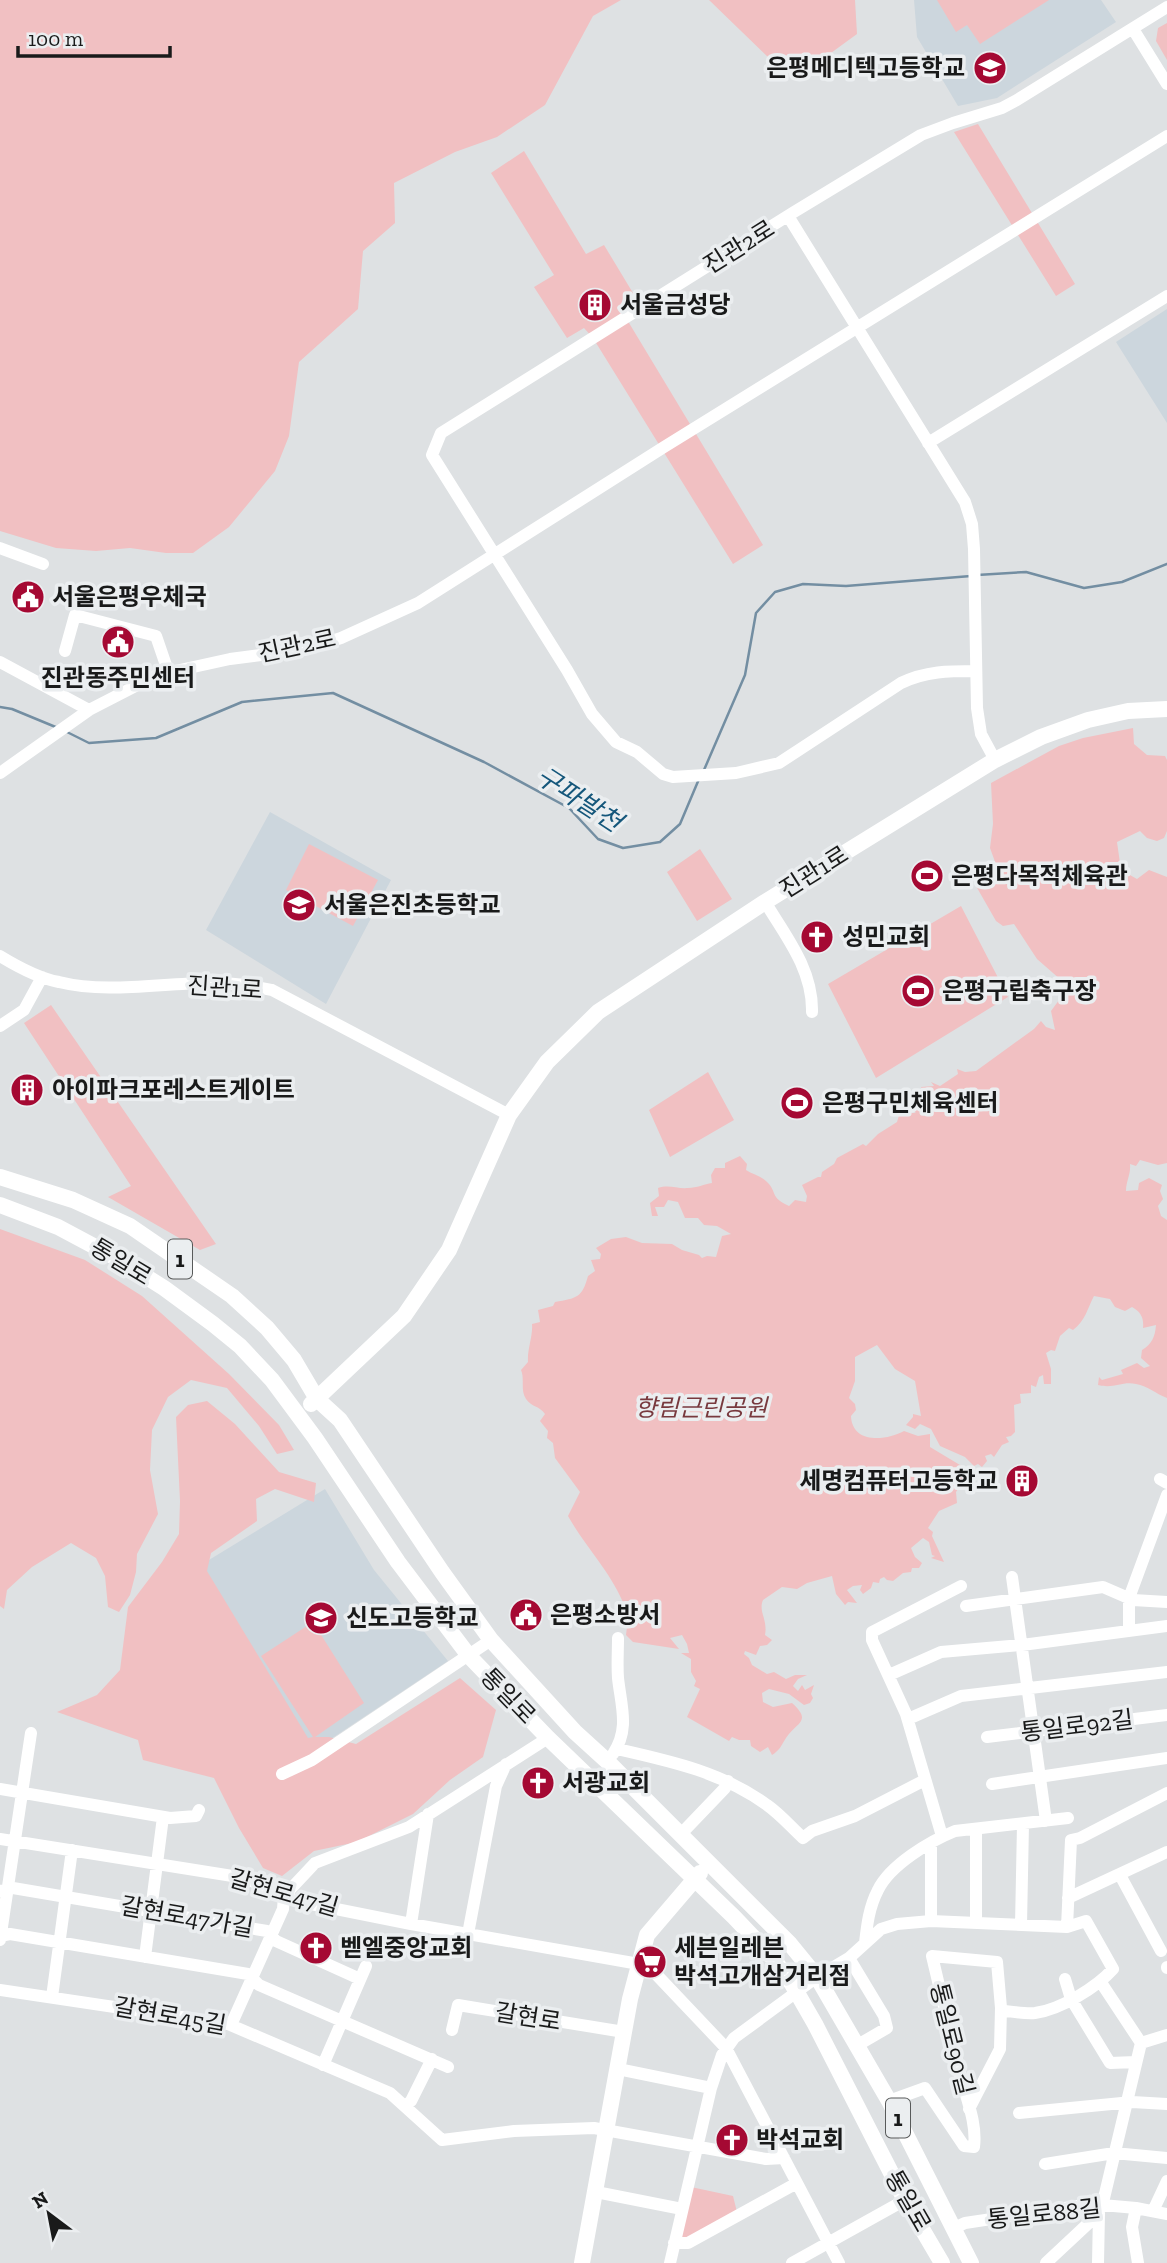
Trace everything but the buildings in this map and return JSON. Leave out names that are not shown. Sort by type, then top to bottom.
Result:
[{"type":"main road","name":"진관1로","points":[[298,1414],[404,1316],[449,1250],[509,1115],[547,1062],[598,1012],[765,902],[995,760],[1041,737],[1088,720],[1128,711],[1167,709]]},
{"type":"main road","name":"통일로","points":[[0,1177],[73,1200],[130,1226],[232,1296],[267,1328],[294,1360],[317,1399],[340,1420],[491,1640],[575,1732],[612,1755],[680,1835],[790,1944],[817,1977],[889,2101],[971,2263]]},
{"type":"main road","name":"통일로","points":[[0,1205],[89,1242],[164,1288],[240,1346],[273,1381],[398,1562],[469,1656],[548,1738],[772,1957],[797,1993],[837,2064],[905,2200],[942,2263]]},
{"type":"main road","points":[[582,2263],[624,2032],[647,1935],[708,1863]]},
{"type":"street","name":"진관2로","points":[[494,555],[432,455],[441,433],[921,135],[1002,108],[1167,7]]},
{"type":"street","points":[[1133,29],[1167,84]]},
{"type":"street","name":"진관2로","points":[[0,773],[76,718],[149,678],[168,671],[230,659],[307,649],[341,638],[418,603],[664,447],[1167,136]]},
{"type":"street","points":[[788,216],[806,256],[858,327],[965,502],[972,524],[974,549],[977,708],[981,734],[995,760]]},
{"type":"street","points":[[928,443],[1167,296]]},
{"type":"street","points":[[0,548],[43,564]]},
{"type":"street","points":[[494,555],[592,714],[616,742],[637,752],[663,774],[673,777],[736,773],[779,763],[901,683],[938,671],[976,671]]},
{"type":"street","points":[[65,651],[75,615],[156,636],[168,671]]},
{"type":"street","points":[[0,662],[89,710]]},
{"type":"street","points":[[765,902],[802,961],[812,999],[812,1012]]},
{"type":"street","name":"진관1로","points":[[0,956],[42,978],[70,985],[107,987],[209,983],[241,984],[272,990],[509,1115]]},
{"type":"street","points":[[0,1026],[24,1010],[42,978]]},
{"type":"street","points":[[1129,1631],[1129,1598],[1167,1495]]},
{"type":"street","points":[[1012,1577],[1046,1821]]},
{"type":"street","points":[[931,1922],[937,1840],[925,1780],[908,1719],[872,1640],[872,1632],[961,1586]]},
{"type":"street","points":[[966,1606],[1103,1587],[1129,1598],[1167,1602]]},
{"type":"street","points":[[889,1675],[947,1652],[1167,1626]]},
{"type":"street","points":[[618,1639],[618,1672],[624,1721],[621,1741],[612,1755],[678,1763],[728,1781],[769,1806],[803,1838],[812,1831],[855,1816],[925,1780]]},
{"type":"street","points":[[282,1774],[312,1760],[491,1640]]},
{"type":"street","points":[[908,1719],[961,1696],[1167,1672]]},
{"type":"street","name":"통일로92길","points":[[987,1738],[1167,1715]]},
{"type":"street","points":[[31,1733],[15,1842],[3,1890],[0,1937],[10,1934],[248,1974],[259,1985],[448,2067]]},
{"type":"street","points":[[230,2025],[283,1909],[284,1896],[315,1863],[409,1827],[548,1738]]},
{"type":"street","points":[[992,1784],[1167,1758]]},
{"type":"street","points":[[468,1934],[496,1786],[506,1764]]},
{"type":"street","points":[[680,1835],[715,1799],[728,1781]]},
{"type":"street","points":[[0,1789],[163,1817],[196,1816],[199,1811]]},
{"type":"street","points":[[1067,1927],[1071,1840],[1167,1793]]},
{"type":"street","points":[[411,1924],[428,1814]]},
{"type":"street","points":[[145,1957],[163,1817]]},
{"type":"street","points":[[865,1943],[867,1918],[879,1888],[905,1859],[955,1831],[1068,1818]]},
{"type":"street","points":[[1021,1925],[1023,1824]]},
{"type":"street","points":[[976,1829],[976,1923]]},
{"type":"street","name":"갈현로47길","points":[[0,1839],[245,1878],[296,1901],[639,1964]]},
{"type":"street","points":[[51,1997],[72,1850]]},
{"type":"street","points":[[1068,1898],[1163,1853],[1167,1867]]},
{"type":"street","points":[[1120,1875],[1161,1951]]},
{"type":"street","name":"갈현로47가길","points":[[3,1890],[13,1888],[66,1896],[267,1931],[276,1941],[360,1979]]},
{"type":"street","points":[[670,2263],[711,2088],[726,2048],[734,2038],[817,1977],[849,1958],[881,1929],[897,1924],[931,1922],[1067,1927],[1086,1921],[1113,1969],[1100,1981],[1071,1999],[1034,2013],[1001,2011]]},
{"type":"street","name":"통일로90길","points":[[889,2101],[925,2088],[964,2146],[974,2147],[975,2135],[932,1956],[997,1962],[1001,2011],[1000,2049],[969,2109]]},
{"type":"street","points":[[849,1958],[884,2017],[887,2028],[856,2046]]},
{"type":"street","points":[[639,1964],[653,1971],[726,2048],[839,2263]]},
{"type":"street","points":[[323,2065],[366,1966]]},
{"type":"street","points":[[1065,1979],[1071,1999],[1110,2063],[1136,2062]]},
{"type":"street","points":[[1046,2263],[1093,2219],[1104,2198],[1141,2043],[1100,1981]]},
{"type":"street","name":"갈현로45길","points":[[0,1990],[230,2025],[390,2093],[442,2140],[514,2131],[565,2128],[607,2130]]},
{"type":"street","name":"갈현로","points":[[452,2030],[458,2005],[624,2032]]},
{"type":"street","points":[[1141,2043],[1167,2035]]},
{"type":"street","points":[[405,2106],[411,2101],[432,2059]]},
{"type":"street","points":[[618,2069],[711,2088]]},
{"type":"street","points":[[1019,2113],[1126,2103],[1167,2104]]},
{"type":"street","points":[[607,2130],[766,2159],[784,2158]]},
{"type":"street","points":[[1045,2164],[1114,2153],[1167,2158]]},
{"type":"street","name":"통일로88길","points":[[954,2228],[965,2223],[1091,2204],[1136,2208],[1163,2214],[1167,2180]]},
{"type":"street","points":[[674,2243],[688,2243],[797,2183]]},
{"type":"street","points":[[596,2192],[681,2209]]},
{"type":"street","points":[[792,2263],[905,2200]]},
{"type":"street","points":[[1098,2263],[1097,2222],[1100,2205]]},
{"type":"street","name":"통일로88길","points":[[1136,2208],[1132,2227],[1139,2263]]},
{"type":"shaded area","name":"은평메디텍고등학교","points":[[914,0],[1101,0],[1116,22],[997,98],[958,106],[917,37]]},
{"type":"shaded area","points":[[1167,309],[1167,423],[1116,342]]},
{"type":"shaded area","name":"서울은진초등학교","points":[[270,812],[391,880],[326,1004],[206,930]]},
{"type":"shaded area","name":"신도고등학교","points":[[325,1489],[374,1570],[448,1661],[313,1751],[201,1575],[204,1563]]},
{"type":"green space","points":[[0,0],[621,0],[593,16],[545,105],[497,137],[455,152],[394,183],[395,223],[363,251],[358,309],[299,362],[289,436],[275,471],[229,527],[193,553],[166,553],[130,548],[96,551],[56,548],[0,531]]},
{"type":"green space","points":[[709,0],[855,0],[857,34],[809,69],[774,63]]},
{"type":"green space","points":[[937,0],[1049,0],[980,44],[967,25],[956,32]]},
{"type":"green space","points":[[1167,23],[1167,60],[1156,41],[1158,28]]},
{"type":"green space","points":[[978,124],[1075,284],[1056,296],[954,132]]},
{"type":"green space","points":[[524,151],[586,254],[604,245],[636,298],[620,308],[763,545],[733,564],[593,338],[584,328],[567,338],[534,287],[554,275],[491,173]]},
{"type":"green space","name":"향림근린공원","points":[[1133,728],[1134,744],[1147,755],[1165,756],[1167,760],[1167,831],[1164,838],[1157,841],[1147,838],[1140,831],[1117,842],[1121,870],[1137,879],[1149,870],[1167,877],[1167,1163],[1158,1165],[1140,1160],[1136,1166],[1130,1164],[1126,1191],[1138,1190],[1139,1183],[1149,1178],[1162,1185],[1160,1191],[1163,1199],[1158,1206],[1161,1216],[1167,1220],[1167,1398],[1136,1384],[1098,1385],[1099,1377],[1102,1380],[1123,1374],[1121,1370],[1137,1363],[1144,1368],[1150,1366],[1141,1358],[1142,1350],[1152,1340],[1156,1325],[1143,1328],[1141,1316],[1132,1307],[1125,1311],[1115,1307],[1110,1299],[1094,1296],[1081,1322],[1073,1330],[1069,1328],[1060,1336],[1055,1351],[1046,1353],[1051,1369],[1051,1384],[1044,1384],[1043,1375],[1039,1377],[1036,1387],[1031,1385],[1031,1393],[1020,1394],[1021,1403],[1014,1405],[1015,1432],[1006,1437],[1009,1442],[1002,1445],[994,1457],[991,1454],[985,1456],[987,1461],[982,1467],[978,1464],[974,1466],[965,1457],[940,1446],[931,1429],[920,1424],[915,1429],[906,1425],[913,1414],[921,1416],[915,1381],[895,1369],[877,1345],[855,1357],[855,1381],[849,1398],[855,1404],[856,1410],[851,1416],[857,1432],[871,1438],[888,1437],[904,1431],[918,1436],[930,1434],[930,1447],[975,1474],[975,1481],[971,1482],[966,1477],[956,1492],[957,1503],[939,1511],[928,1528],[933,1532],[932,1536],[944,1562],[931,1558],[935,1556],[932,1555],[929,1542],[923,1538],[911,1548],[922,1563],[919,1568],[912,1568],[911,1572],[903,1573],[893,1581],[884,1577],[879,1583],[873,1582],[871,1588],[863,1594],[860,1590],[862,1585],[853,1586],[847,1590],[857,1603],[848,1602],[845,1605],[836,1594],[832,1576],[807,1583],[797,1589],[782,1587],[763,1600],[765,1635],[772,1640],[767,1645],[760,1646],[756,1655],[745,1651],[744,1654],[752,1665],[767,1674],[774,1672],[786,1679],[795,1675],[807,1675],[798,1679],[793,1686],[798,1691],[802,1685],[805,1690],[814,1685],[811,1694],[813,1698],[810,1703],[804,1705],[789,1694],[769,1689],[762,1693],[763,1702],[773,1707],[792,1703],[802,1718],[779,1750],[772,1755],[768,1747],[760,1752],[751,1746],[750,1740],[732,1737],[729,1741],[687,1717],[700,1689],[694,1686],[696,1681],[691,1672],[691,1659],[681,1653],[689,1653],[682,1635],[670,1638],[679,1649],[633,1642],[626,1635],[627,1627],[634,1628],[636,1622],[620,1623],[614,1616],[625,1607],[620,1595],[568,1516],[580,1492],[555,1458],[553,1443],[547,1438],[548,1431],[540,1421],[545,1414],[524,1396],[521,1370],[528,1362],[532,1324],[540,1322],[538,1310],[581,1293],[588,1276],[595,1271],[591,1260],[600,1259],[601,1254],[596,1248],[611,1239],[626,1237],[642,1243],[672,1244],[702,1258],[716,1257],[722,1236],[731,1234],[717,1226],[704,1225],[698,1218],[685,1218],[678,1202],[668,1200],[664,1207],[655,1207],[658,1216],[652,1216],[650,1203],[659,1196],[658,1188],[691,1188],[712,1183],[711,1175],[715,1168],[725,1168],[725,1163],[740,1156],[747,1164],[746,1170],[766,1181],[783,1203],[789,1206],[795,1200],[806,1202],[807,1196],[802,1185],[821,1177],[822,1172],[834,1164],[837,1158],[863,1144],[866,1146],[878,1134],[897,1122],[900,1112],[916,1113],[904,1104],[902,1097],[910,1093],[920,1094],[923,1090],[921,1087],[934,1086],[931,1082],[940,1086],[958,1074],[957,1069],[965,1072],[976,1071],[1041,1021],[1046,1027],[1055,1030],[1051,1011],[1062,996],[1058,983],[1061,980],[1037,959],[1014,924],[1003,926],[996,921],[976,886],[998,870],[990,848],[993,824],[991,783],[1059,746],[1083,738]]},
{"type":"green space","points":[[309,844],[378,880],[353,926],[286,890]]},
{"type":"green space","points":[[700,849],[732,899],[697,921],[667,872]]},
{"type":"green space","name":"은평구립축구장","points":[[961,906],[1008,997],[876,1078],[828,984]]},
{"type":"green space","points":[[51,1005],[216,1244],[200,1250],[108,1197],[131,1186],[24,1023]]},
{"type":"green space","points":[[708,1072],[734,1120],[670,1157],[649,1110]]},
{"type":"green space","points":[[0,1229],[85,1260],[142,1296],[229,1374],[279,1425],[294,1450],[277,1454],[259,1426],[227,1388],[191,1380],[168,1397],[152,1430],[150,1470],[158,1514],[137,1554],[130,1595],[119,1612],[108,1607],[105,1576],[96,1558],[71,1543],[32,1567],[7,1590],[4,1609],[0,1606]]},
{"type":"green space","points":[[207,1401],[235,1424],[279,1472],[316,1483],[314,1502],[275,1489],[256,1499],[257,1521],[211,1553],[207,1571],[308,1738],[313,1737],[261,1656],[313,1622],[364,1703],[315,1737],[329,1737],[356,1744],[460,1678],[496,1710],[483,1757],[450,1780],[413,1814],[357,1842],[314,1851],[282,1876],[263,1868],[214,1778],[143,1760],[138,1740],[57,1712],[97,1695],[120,1670],[128,1607],[179,1534],[176,1417],[188,1405]]},
{"type":"green space","points":[[691,2187],[733,2196],[737,2212],[688,2239],[679,2239]]},
{"type":"waterway","name":"구파발천","points":[[977,575],[1026,572],[1084,588],[1122,582],[1167,564]]},
{"type":"waterway","name":"구파발천","points":[[704,770],[745,675],[756,613],[775,592],[803,584],[846,586],[971,576]]},
{"type":"waterway","name":"구파발천","points":[[67,732],[89,743],[156,738],[242,702],[333,693],[484,762],[569,808],[598,839],[623,848],[660,842],[680,824],[699,779]]},
{"type":"waterway","name":"구파발천","points":[[0,707],[12,709],[58,728]]},
{"type":"place","name":"은평메디텍고등학교","points":[[990,68]]},
{"type":"place","name":"서울금성당","points":[[595,305]]},
{"type":"place","name":"서울은평우체국","points":[[28,597]]},
{"type":"place","name":"진관동주민센터","points":[[118,642]]},
{"type":"place","name":"은평다목적체육관","points":[[927,876]]},
{"type":"place","name":"서울은진초등학교","points":[[299,905]]},
{"type":"place","name":"성민교회","points":[[817,937]]},
{"type":"place","name":"은평구립축구장","points":[[918,991]]},
{"type":"place","name":"아이파크포레스트게이트","points":[[27,1090]]},
{"type":"place","name":"은평구민체육센터","points":[[797,1103]]},
{"type":"place","name":"세명컴퓨터고등학교","points":[[1022,1481]]},
{"type":"place","name":"은평소방서","points":[[526,1615]]},
{"type":"place","name":"신도고등학교","points":[[321,1618]]},
{"type":"place","name":"서광교회","points":[[538,1783]]},
{"type":"place","name":"벧엘중앙교회","points":[[316,1948]]},
{"type":"place","name":"세븐일레븐 박석고개삼거리점","points":[[650,1962]]},
{"type":"place","name":"박석교회","points":[[732,2140]]}]
